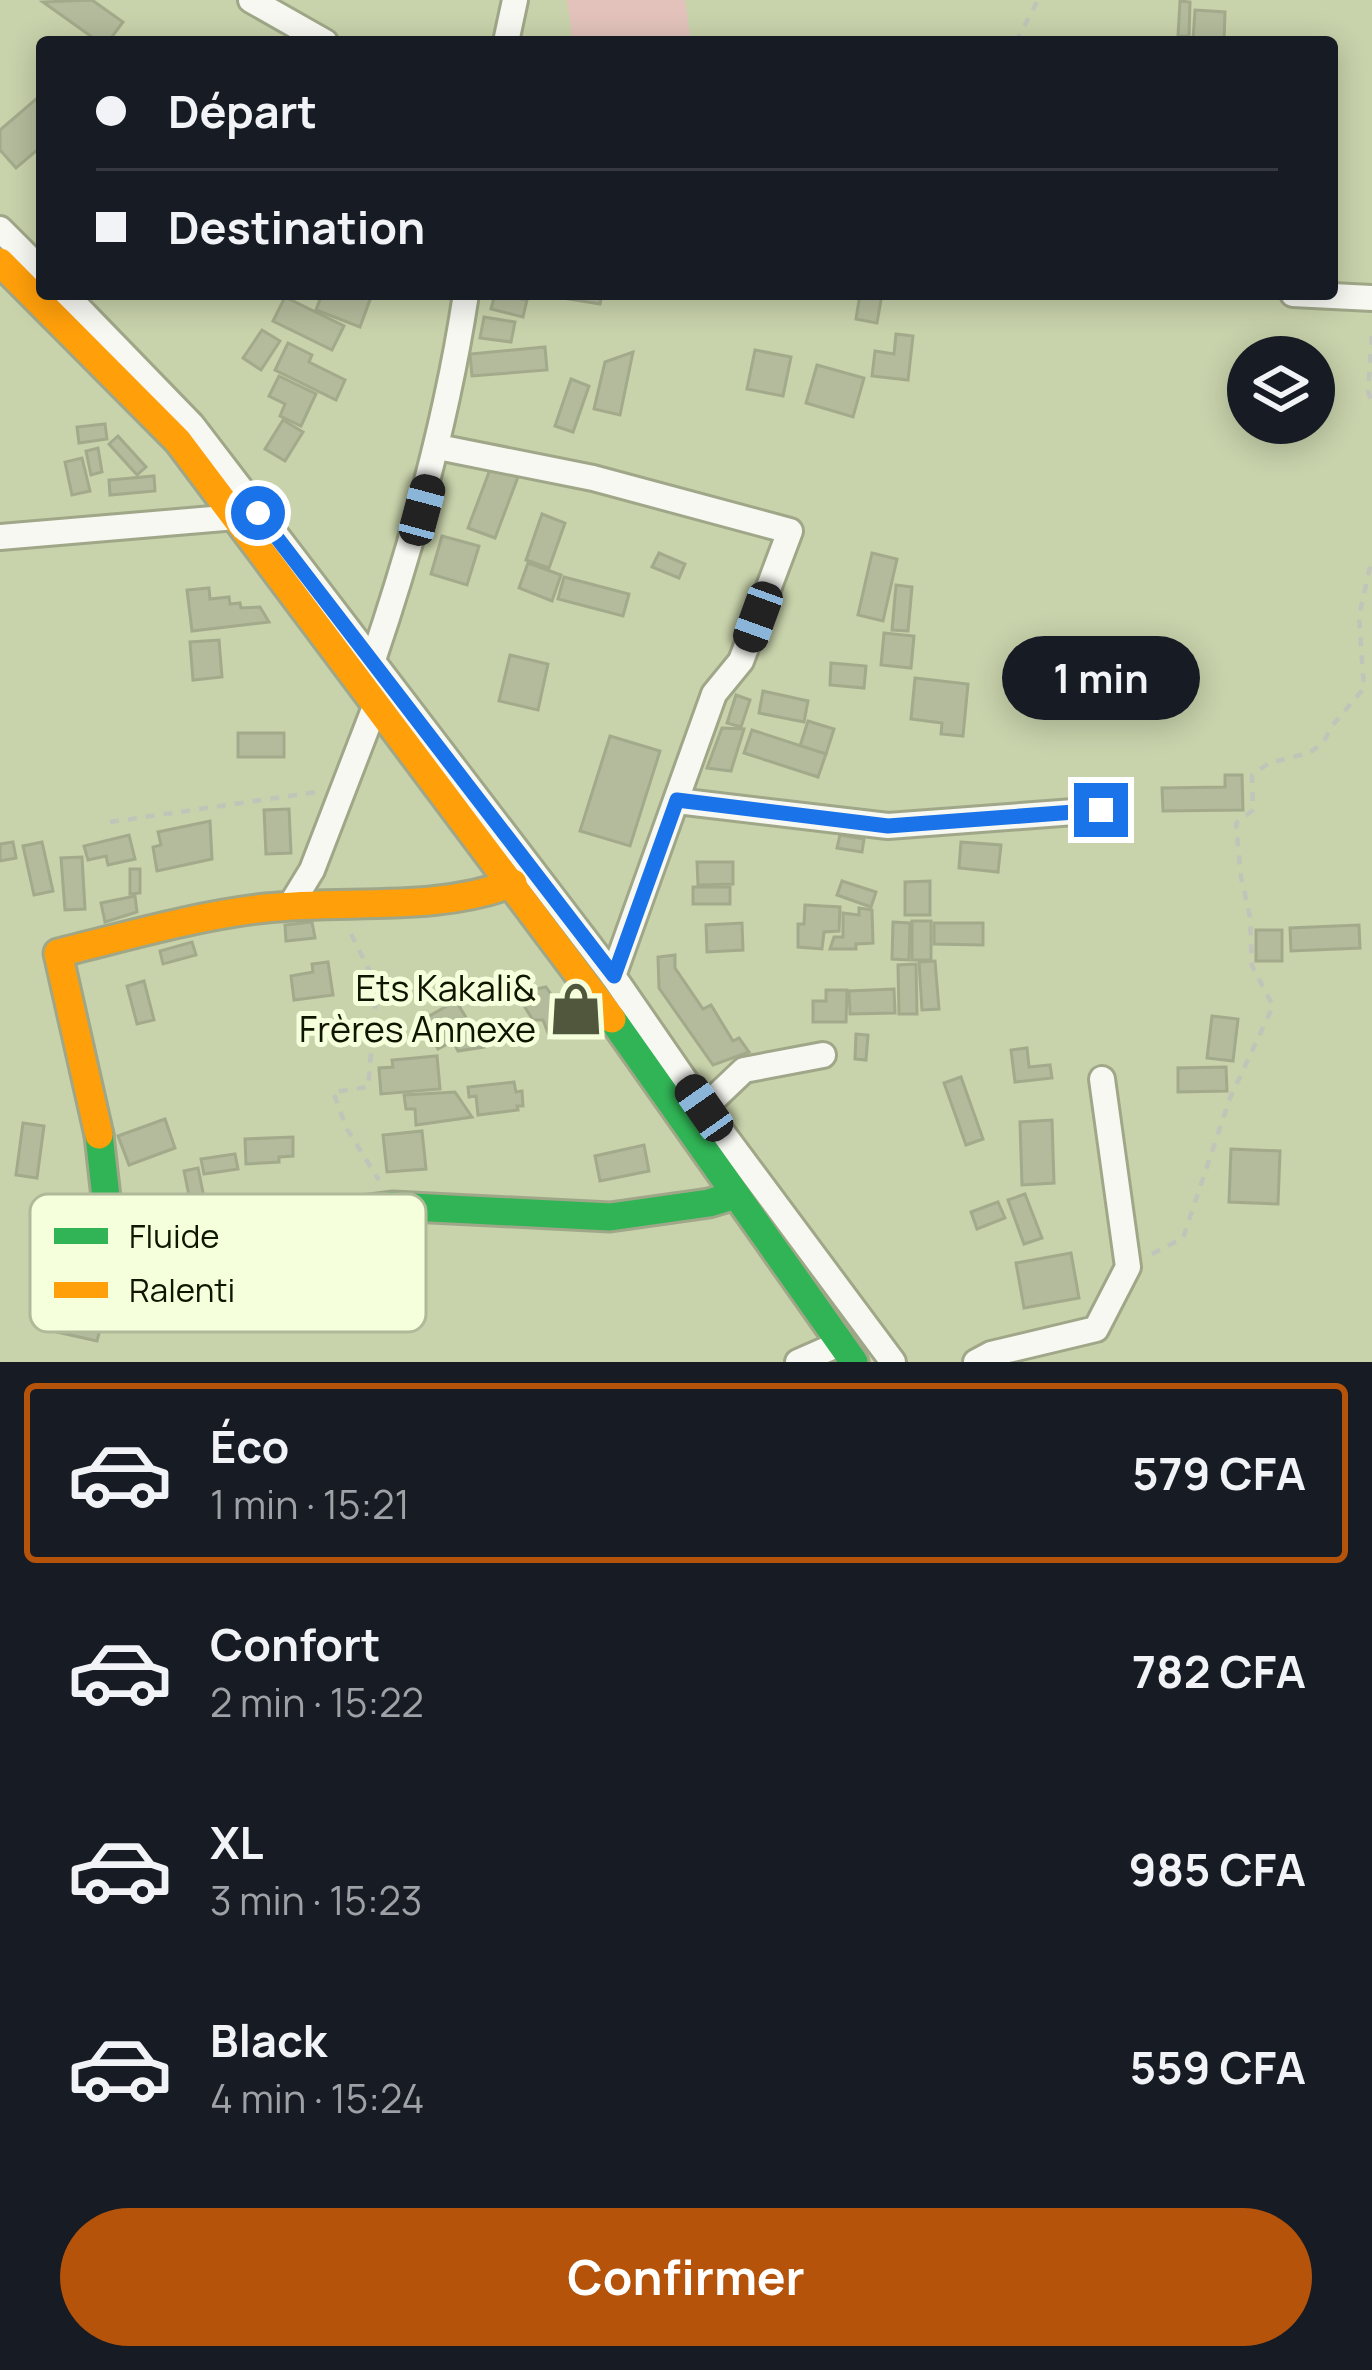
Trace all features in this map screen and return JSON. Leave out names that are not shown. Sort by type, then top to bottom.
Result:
[{"type":"street","points":[[251,0],[314,36]]},
{"type":"street","points":[[507,36],[515,0]]},
{"type":"street","points":[[0,229],[36,265]]},
{"type":"street","points":[[0,262],[36,298]]},
{"type":"street","points":[[1338,296],[1372,298]]},
{"type":"street","points":[[38,300],[178,441],[512,883],[846,1353],[798,1362]]},
{"type":"street","points":[[71,300],[192,425],[614,976],[704,1108],[893,1362]]},
{"type":"street","points":[[373,660],[439,448],[465,300]]},
{"type":"street","points":[[439,448],[593,478],[790,531],[741,661],[714,694],[614,976]]},
{"type":"street","points":[[0,537],[236,517]]},
{"type":"street","points":[[290,906],[312,870],[347,788],[367,718],[376,704]]},
{"type":"street","points":[[677,800],[888,826],[1101,810]]},
{"type":"street","points":[[108,1194],[104,1152],[85,1086],[58,953],[133,934],[290,906],[449,898],[512,883]]},
{"type":"street","points":[[704,1108],[744,1070],[823,1055]]},
{"type":"street","points":[[976,1362],[991,1354],[1096,1329],[1128,1267],[1102,1079]]},
{"type":"street","points":[[426,1208],[610,1217],[735,1195]]},
{"type":"path","points":[[1019,36],[1038,0]]},
{"type":"path","points":[[1372,336],[1368,391],[1372,404]]},
{"type":"path","points":[[1128,1267],[1183,1238],[1230,1098],[1273,1006],[1252,966],[1236,823],[1253,810],[1252,775],[1323,743],[1332,726],[1368,688],[1359,616],[1372,558]]},
{"type":"path","points":[[110,822],[347,788]]},
{"type":"path","points":[[336,905],[377,986],[368,1087],[333,1092],[347,1129],[385,1194]]},
{"type":"shaded area","points":[[567,0],[685,0],[690,36],[572,36]]},
{"type":"building","points":[[92,0],[123,22],[112,36],[91,36],[43,2]]},
{"type":"building","points":[[1180,1],[1190,2],[1189,36],[1178,36]]},
{"type":"building","points":[[1195,10],[1225,12],[1224,36],[1193,36]]},
{"type":"building","points":[[36,99],[36,151],[16,168],[0,150],[0,130]]},
{"type":"building","points":[[284,300],[291,300],[344,326],[332,350],[273,321]]},
{"type":"building","points":[[320,300],[370,300],[360,327],[316,310]]},
{"type":"building","points":[[493,300],[527,300],[523,317],[491,309]]},
{"type":"building","points":[[859,300],[881,300],[877,323],[856,319]]},
{"type":"building","points":[[484,317],[515,322],[511,342],[480,338]]},
{"type":"building","points":[[262,330],[280,341],[261,370],[243,358]]},
{"type":"building","points":[[896,334],[913,336],[908,380],[872,376],[875,351],[894,354]]},
{"type":"building","points":[[288,343],[312,355],[309,362],[345,380],[336,400],[275,370]]},
{"type":"building","points":[[545,347],[547,370],[472,376],[470,354]]},
{"type":"building","points":[[755,350],[791,357],[783,396],[747,389]]},
{"type":"building","points":[[633,352],[620,415],[594,409],[605,362]]},
{"type":"building","points":[[817,365],[864,378],[853,417],[806,403]]},
{"type":"building","points":[[279,376],[316,394],[301,426],[280,416],[285,404],[269,396]]},
{"type":"building","points":[[571,379],[589,386],[573,432],[555,426]]},
{"type":"building","points":[[283,420],[303,432],[285,461],[265,449]]},
{"type":"building","points":[[105,424],[107,439],[79,443],[77,427]]},
{"type":"building","points":[[118,436],[146,467],[137,475],[109,444]]},
{"type":"building","points":[[98,448],[102,472],[91,475],[86,451]]},
{"type":"building","points":[[82,458],[90,491],[72,495],[65,462]]},
{"type":"building","points":[[491,467],[518,477],[495,538],[468,528]]},
{"type":"building","points":[[154,476],[155,491],[110,495],[109,480]]},
{"type":"building","points":[[542,514],[565,523],[549,568],[526,560]]},
{"type":"building","points":[[442,536],[479,546],[467,585],[431,574]]},
{"type":"building","points":[[659,553],[685,564],[679,578],[652,567]]},
{"type":"building","points":[[872,553],[897,559],[883,621],[858,615]]},
{"type":"building","points":[[528,563],[561,575],[552,601],[519,588]]},
{"type":"building","points":[[564,577],[629,594],[623,616],[558,599]]},
{"type":"building","points":[[896,585],[912,587],[908,631],[892,630]]},
{"type":"building","points":[[209,588],[210,599],[229,597],[230,604],[240,603],[241,608],[260,607],[269,622],[192,631],[187,590]]},
{"type":"building","points":[[884,633],[914,636],[911,668],[881,665]]},
{"type":"building","points":[[219,640],[222,677],[193,680],[190,642]]},
{"type":"building","points":[[510,655],[548,664],[538,710],[499,701]]},
{"type":"building","points":[[831,663],[866,666],[864,688],[830,685]]},
{"type":"building","points":[[915,678],[968,684],[963,736],[941,734],[942,723],[911,719]]},
{"type":"building","points":[[763,691],[808,701],[804,722],[759,713]]},
{"type":"building","points":[[736,695],[750,700],[741,727],[727,723]]},
{"type":"building","points":[[808,721],[834,729],[826,754],[800,746]]},
{"type":"building","points":[[722,728],[744,729],[731,771],[707,768]]},
{"type":"building","points":[[752,730],[826,754],[818,777],[744,753]]},
{"type":"building","points":[[238,733],[284,733],[284,757],[238,757]]},
{"type":"building","points":[[610,736],[660,751],[630,846],[580,831]]},
{"type":"building","points":[[1225,775],[1242,775],[1243,810],[1163,811],[1162,788],[1225,787]]},
{"type":"building","points":[[289,809],[291,853],[266,854],[264,810]]},
{"type":"building","points":[[210,821],[212,859],[157,871],[153,847],[161,845],[158,832]]},
{"type":"building","points":[[129,835],[135,859],[108,865],[106,856],[88,860],[84,846]]},
{"type":"building","points":[[840,835],[864,839],[862,852],[837,848]]},
{"type":"building","points":[[13,842],[16,858],[0,861],[0,844]]},
{"type":"building","points":[[42,842],[53,891],[34,895],[23,846]]},
{"type":"building","points":[[961,842],[1001,845],[998,872],[959,868]]},
{"type":"building","points":[[82,857],[85,909],[65,910],[61,858]]},
{"type":"building","points":[[697,862],[733,862],[733,884],[698,885]]},
{"type":"building","points":[[130,869],[140,869],[140,893],[130,894]]},
{"type":"building","points":[[842,881],[876,892],[871,907],[837,895]]},
{"type":"building","points":[[930,881],[930,915],[905,915],[905,882]]},
{"type":"building","points":[[693,887],[730,887],[730,904],[693,904]]},
{"type":"building","points":[[135,896],[137,912],[105,922],[101,903]]},
{"type":"building","points":[[805,905],[840,907],[839,931],[824,932],[822,949],[798,947],[798,924],[804,924]]},
{"type":"building","points":[[859,908],[872,910],[873,943],[830,949],[834,937],[843,937],[843,913],[859,915]]},
{"type":"building","points":[[912,921],[931,921],[931,960],[912,960]]},
{"type":"building","points":[[312,922],[315,938],[286,941],[285,925]]},
{"type":"building","points":[[893,922],[910,923],[909,960],[892,959]]},
{"type":"building","points":[[742,923],[743,950],[707,952],[706,925]]},
{"type":"building","points":[[934,923],[983,923],[983,945],[934,944]]},
{"type":"building","points":[[1359,925],[1360,948],[1291,951],[1290,928]]},
{"type":"building","points":[[1256,930],[1282,930],[1282,961],[1256,961]]},
{"type":"building","points":[[192,942],[196,955],[163,964],[160,951]]},
{"type":"building","points":[[675,955],[675,968],[703,1009],[711,1005],[733,1041],[739,1038],[749,1052],[713,1065],[659,988],[658,957]]},
{"type":"building","points":[[935,961],[939,1009],[922,1010],[919,962]]},
{"type":"building","points":[[328,962],[333,995],[294,1000],[291,976],[313,972],[312,964]]},
{"type":"building","points":[[916,964],[917,1014],[899,1014],[898,965]]},
{"type":"building","points":[[144,981],[154,1020],[137,1024],[127,986]]},
{"type":"building","points":[[546,987],[578,1034],[550,1038],[543,1020],[533,1020],[516,993]]},
{"type":"building","points":[[894,989],[895,1013],[850,1014],[849,991]]},
{"type":"building","points":[[826,990],[847,990],[846,1022],[813,1022],[813,1001],[826,1001]]},
{"type":"building","points":[[456,1001],[484,1047],[458,1051],[453,1041],[438,1049],[422,1020]]},
{"type":"building","points":[[1212,1016],[1238,1019],[1233,1061],[1207,1058]]},
{"type":"building","points":[[856,1034],[868,1035],[866,1060],[855,1059]]},
{"type":"building","points":[[1027,1048],[1029,1067],[1050,1065],[1052,1078],[1015,1082],[1011,1050]]},
{"type":"building","points":[[437,1056],[440,1089],[381,1094],[379,1068],[393,1067],[392,1060]]},
{"type":"building","points":[[1226,1067],[1227,1091],[1178,1092],[1178,1068]]},
{"type":"building","points":[[961,1077],[983,1139],[966,1145],[944,1083]]},
{"type":"building","points":[[514,1082],[516,1092],[522,1091],[523,1106],[478,1115],[476,1096],[469,1097],[468,1087]]},
{"type":"building","points":[[455,1092],[472,1117],[416,1125],[415,1109],[406,1109],[404,1095]]},
{"type":"building","points":[[165,1119],[175,1148],[129,1165],[118,1136]]},
{"type":"building","points":[[1052,1120],[1054,1183],[1022,1185],[1020,1122]]},
{"type":"building","points":[[23,1123],[44,1126],[37,1178],[16,1175]]},
{"type":"building","points":[[422,1131],[426,1169],[387,1172],[383,1135]]},
{"type":"building","points":[[293,1137],[293,1156],[246,1164],[245,1139]]},
{"type":"building","points":[[644,1145],[649,1171],[600,1181],[595,1156]]},
{"type":"building","points":[[1231,1149],[1280,1151],[1278,1204],[1229,1202]]},
{"type":"building","points":[[235,1154],[238,1169],[204,1174],[201,1159]]},
{"type":"building","points":[[198,1168],[203,1194],[189,1194],[184,1171]]},
{"type":"building","points":[[1025,1194],[1042,1238],[1024,1244],[1008,1200]]},
{"type":"building","points":[[998,1202],[1005,1218],[977,1229],[971,1212]]},
{"type":"building","points":[[1071,1253],[1079,1298],[1024,1308],[1016,1263]]},
{"type":"building","points":[[57,1332],[99,1332],[97,1341]]},
{"type":"traffic: fast","points":[[612,1019],[854,1362]]},
{"type":"traffic: fast","points":[[99,1135],[106,1194]]},
{"type":"traffic: fast","points":[[426,1208],[610,1217],[735,1195]]},
{"type":"traffic: slow","points":[[0,262],[36,298]]},
{"type":"traffic: slow","points":[[38,300],[178,441],[612,1019]]},
{"type":"traffic: slow","points":[[99,1135],[58,953],[240,912],[422,902],[513,883]]},
{"type":"place","name":"Ets Kakali& Frères Annexe","points":[[576,1009]]},
{"type":"route","points":[[258,513],[614,976],[677,800],[888,826],[1101,810]]}]
